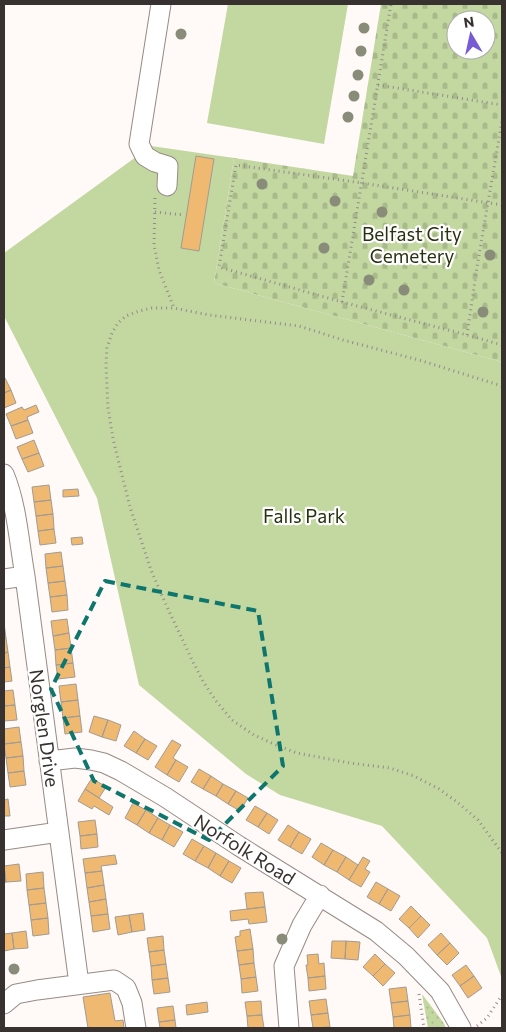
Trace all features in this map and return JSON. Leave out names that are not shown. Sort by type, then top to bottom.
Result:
[{"type":"street","points":[[161,4],[139,144],[145,156],[155,162],[168,166],[161,189]]},
{"type":"street","name":"Norglen Drive","points":[[4,474],[8,483],[15,515],[25,576],[79,984]]},
{"type":"street","points":[[4,579],[25,576]]},
{"type":"street","name":"Norfolk Road","points":[[49,762],[75,758],[91,760],[104,763],[120,771],[165,797],[239,846],[376,931],[406,956],[440,991],[462,1028]]},
{"type":"street","points":[[4,840],[59,832]]},
{"type":"street","points":[[289,1028],[284,966],[302,925],[320,896]]},
{"type":"street","points":[[4,1004],[16,994],[114,980],[126,988],[132,1003],[136,1028]]},
{"type":"path","points":[[342,302],[391,4]]},
{"type":"path","points":[[378,86],[502,105]]},
{"type":"path","points":[[467,335],[502,121]]},
{"type":"path","points":[[502,205],[236,165],[218,268],[502,345]]},
{"type":"path","points":[[161,189],[155,212],[154,245],[159,270],[174,308]]},
{"type":"path","points":[[155,212],[184,215]]},
{"type":"path","points":[[502,386],[299,326],[209,315],[174,308],[152,308],[126,316],[118,323],[112,333],[107,348],[106,381],[108,408],[113,439],[130,507],[151,570],[204,683],[216,701],[232,720],[254,735],[276,745],[297,753],[390,768],[414,776],[439,789],[478,820],[502,853]]},
{"type":"path","points":[[424,1028],[418,988],[425,976]]},
{"type":"path","points":[[474,1028],[487,1018],[502,995]]},
{"type":"highlighted area","points":[[105,581],[258,611],[283,766],[209,840],[94,781],[51,689]]},
{"type":"green space","points":[[228,4],[348,4],[324,144],[207,123]]},
{"type":"green space","name":"Belfast City Cemetery","points":[[381,4],[502,4],[502,362],[214,283],[234,158],[353,176]]},
{"type":"green space","name":"Falls Park","points":[[151,146],[234,158],[214,283],[502,362],[502,979],[487,938],[382,826],[280,795],[246,774],[139,685],[97,498],[4,316],[4,253]]},
{"type":"green space","points":[[422,994],[443,1022],[446,1028],[428,1028]]},
{"type":"building","points":[[196,156],[214,159],[199,251],[181,248]]},
{"type":"building","points":[[4,378],[11,390],[4,393]]},
{"type":"building","points":[[11,390],[16,403],[4,408],[4,393]]},
{"type":"building","points":[[36,405],[39,412],[27,417],[28,420],[11,426],[6,414],[22,407],[24,410]]},
{"type":"building","points":[[28,420],[33,433],[16,439],[11,426]]},
{"type":"building","points":[[34,440],[39,453],[22,459],[17,447]]},
{"type":"building","points":[[39,453],[44,466],[28,472],[22,459]]},
{"type":"building","points":[[49,485],[51,500],[34,502],[32,487]]},
{"type":"building","points":[[78,489],[79,496],[63,497],[63,490]]},
{"type":"building","points":[[51,500],[53,514],[36,516],[34,502]]},
{"type":"building","points":[[53,514],[54,529],[38,531],[36,516]]},
{"type":"building","points":[[54,529],[56,543],[40,545],[38,531]]},
{"type":"building","points":[[82,537],[83,544],[72,545],[71,538]]},
{"type":"building","points":[[61,552],[63,566],[46,568],[45,554]]},
{"type":"building","points":[[63,566],[65,581],[48,583],[46,568]]},
{"type":"building","points":[[65,581],[67,595],[50,597],[48,583]]},
{"type":"building","points":[[67,595],[68,610],[52,612],[50,597]]},
{"type":"building","points":[[67,619],[69,633],[53,636],[51,621]]},
{"type":"building","points":[[69,633],[71,648],[55,650],[53,636]]},
{"type":"building","points":[[4,638],[6,638],[8,652],[4,653]]},
{"type":"building","points":[[71,648],[73,663],[56,665],[55,650]]},
{"type":"building","points":[[8,652],[10,667],[4,668],[4,653]]},
{"type":"building","points":[[73,663],[75,677],[58,679],[56,665]]},
{"type":"building","points":[[10,667],[12,681],[4,682],[4,668]]},
{"type":"building","points":[[76,684],[78,700],[61,702],[59,686]]},
{"type":"building","points":[[13,690],[15,705],[4,706],[4,691]]},
{"type":"building","points":[[78,700],[80,716],[63,718],[61,702]]},
{"type":"building","points":[[15,705],[17,720],[4,721],[4,706]]},
{"type":"building","points":[[80,716],[82,732],[65,734],[63,718]]},
{"type":"building","points":[[94,716],[108,720],[102,737],[89,732]]},
{"type":"building","points":[[108,720],[121,725],[116,741],[102,737]]},
{"type":"building","points":[[19,727],[21,742],[4,744],[4,729]]},
{"type":"building","points":[[134,731],[145,739],[136,753],[124,746]]},
{"type":"building","points":[[145,739],[157,746],[148,760],[136,753]]},
{"type":"building","points":[[172,740],[181,745],[173,758],[176,760],[167,775],[155,767]]},
{"type":"building","points":[[21,742],[23,756],[6,758],[4,744]]},
{"type":"building","points":[[23,756],[24,771],[8,773],[6,758]]},
{"type":"building","points":[[176,760],[188,767],[179,782],[167,775]]},
{"type":"building","points":[[199,769],[211,776],[203,789],[191,782]]},
{"type":"building","points":[[24,771],[26,785],[10,787],[8,773]]},
{"type":"building","points":[[211,776],[223,784],[216,796],[203,789]]},
{"type":"building","points":[[92,778],[106,787],[99,798],[85,789]]},
{"type":"building","points":[[223,784],[236,791],[228,804],[216,796]]},
{"type":"building","points":[[85,789],[113,807],[109,815],[94,806],[92,809],[78,801]]},
{"type":"building","points":[[236,791],[248,798],[240,811],[228,804]]},
{"type":"building","points":[[8,799],[10,816],[4,816],[4,800]]},
{"type":"building","points":[[133,803],[146,810],[137,825],[125,818]]},
{"type":"building","points":[[255,806],[267,813],[258,827],[246,820]]},
{"type":"building","points":[[146,810],[158,818],[149,833],[137,825]]},
{"type":"building","points":[[267,813],[278,820],[269,834],[258,827]]},
{"type":"building","points":[[158,818],[170,825],[162,840],[149,833]]},
{"type":"building","points":[[95,820],[97,834],[80,836],[78,822]]},
{"type":"building","points":[[170,825],[183,832],[174,847],[162,840]]},
{"type":"building","points":[[288,825],[299,832],[290,847],[278,840]]},
{"type":"building","points":[[299,832],[311,839],[302,854],[290,847]]},
{"type":"building","points":[[97,834],[98,847],[81,849],[80,836]]},
{"type":"building","points":[[192,839],[204,846],[195,861],[183,854]]},
{"type":"building","points":[[321,843],[333,850],[324,865],[312,857]]},
{"type":"building","points":[[204,846],[216,853],[208,868],[195,861]]},
{"type":"building","points":[[333,850],[346,857],[337,872],[324,865]]},
{"type":"building","points":[[216,853],[229,861],[220,876],[208,868]]},
{"type":"building","points":[[115,855],[117,864],[101,866],[102,871],[85,873],[83,859]]},
{"type":"building","points":[[346,857],[358,865],[349,880],[337,872]]},
{"type":"building","points":[[363,857],[370,861],[365,869],[370,872],[361,887],[349,880]]},
{"type":"building","points":[[229,861],[241,868],[232,883],[220,876]]},
{"type":"building","points":[[19,864],[21,881],[6,882],[4,866]]},
{"type":"building","points":[[4,866],[6,882],[4,883]]},
{"type":"building","points":[[102,871],[104,885],[87,888],[85,873]]},
{"type":"building","points":[[43,872],[44,888],[27,890],[26,874]]},
{"type":"building","points":[[376,882],[388,889],[379,904],[367,897]]},
{"type":"building","points":[[104,885],[106,899],[89,902],[87,888]]},
{"type":"building","points":[[44,888],[46,903],[29,905],[27,890]]},
{"type":"building","points":[[388,889],[400,896],[391,911],[379,904]]},
{"type":"building","points":[[263,892],[265,907],[247,909],[245,893]]},
{"type":"building","points":[[106,899],[108,914],[91,916],[89,902]]},
{"type":"building","points":[[46,903],[48,918],[31,920],[29,905]]},
{"type":"building","points":[[411,906],[421,916],[409,928],[399,919]]},
{"type":"building","points":[[265,907],[267,922],[249,924],[248,919],[231,921],[230,911]]},
{"type":"building","points":[[143,913],[145,930],[132,932],[129,915]]},
{"type":"building","points":[[108,914],[110,929],[93,932],[91,916]]},
{"type":"building","points":[[129,915],[132,932],[118,935],[115,917]]},
{"type":"building","points":[[421,916],[430,925],[418,938],[409,928]]},
{"type":"building","points":[[48,918],[49,934],[33,936],[31,920]]},
{"type":"building","points":[[250,929],[253,949],[237,951],[235,937],[240,936],[240,931]]},
{"type":"building","points":[[26,931],[28,948],[14,949],[12,933]]},
{"type":"building","points":[[12,933],[14,949],[4,951],[4,934]]},
{"type":"building","points":[[441,933],[450,943],[437,955],[428,945]]},
{"type":"building","points":[[163,936],[164,950],[149,952],[147,938]]},
{"type":"building","points":[[332,941],[346,941],[345,959],[331,958]]},
{"type":"building","points":[[346,941],[360,942],[358,960],[345,959]]},
{"type":"building","points":[[450,943],[459,953],[447,965],[437,955]]},
{"type":"building","points":[[253,949],[254,963],[239,965],[237,951]]},
{"type":"building","points":[[164,950],[166,964],[151,966],[149,952]]},
{"type":"building","points":[[318,954],[319,964],[324,963],[325,976],[308,978],[307,955]]},
{"type":"building","points":[[375,954],[385,964],[373,976],[363,967]]},
{"type":"building","points":[[254,963],[256,977],[241,979],[239,965]]},
{"type":"building","points":[[166,964],[168,978],[152,980],[151,966]]},
{"type":"building","points":[[385,964],[395,973],[383,986],[373,976]]},
{"type":"building","points":[[466,965],[474,976],[460,986],[452,975]]},
{"type":"building","points":[[325,976],[326,989],[309,991],[308,978]]},
{"type":"building","points":[[474,976],[482,988],[468,998],[460,986]]},
{"type":"building","points":[[256,977],[258,991],[242,993],[241,979]]},
{"type":"building","points":[[168,978],[170,992],[154,994],[152,980]]},
{"type":"building","points":[[406,987],[408,1001],[391,1003],[389,989]]},
{"type":"building","points":[[110,993],[115,1021],[123,1020],[124,1028],[88,1028],[83,997]]},
{"type":"building","points":[[326,999],[328,1013],[311,1015],[309,1001]]},
{"type":"building","points":[[261,1001],[262,1015],[247,1016],[245,1002]]},
{"type":"building","points":[[408,1001],[410,1015],[393,1017],[391,1003]]},
{"type":"building","points":[[207,1002],[208,1012],[187,1015],[186,1005]]},
{"type":"building","points":[[173,1006],[175,1020],[159,1022],[157,1008]]},
{"type":"building","points":[[328,1013],[330,1027],[313,1028],[311,1015]]},
{"type":"building","points":[[262,1015],[264,1028],[248,1028],[247,1016]]},
{"type":"building","points":[[410,1015],[411,1028],[394,1028],[393,1017]]},
{"type":"building","points":[[175,1020],[176,1028],[160,1028],[159,1022]]}]
